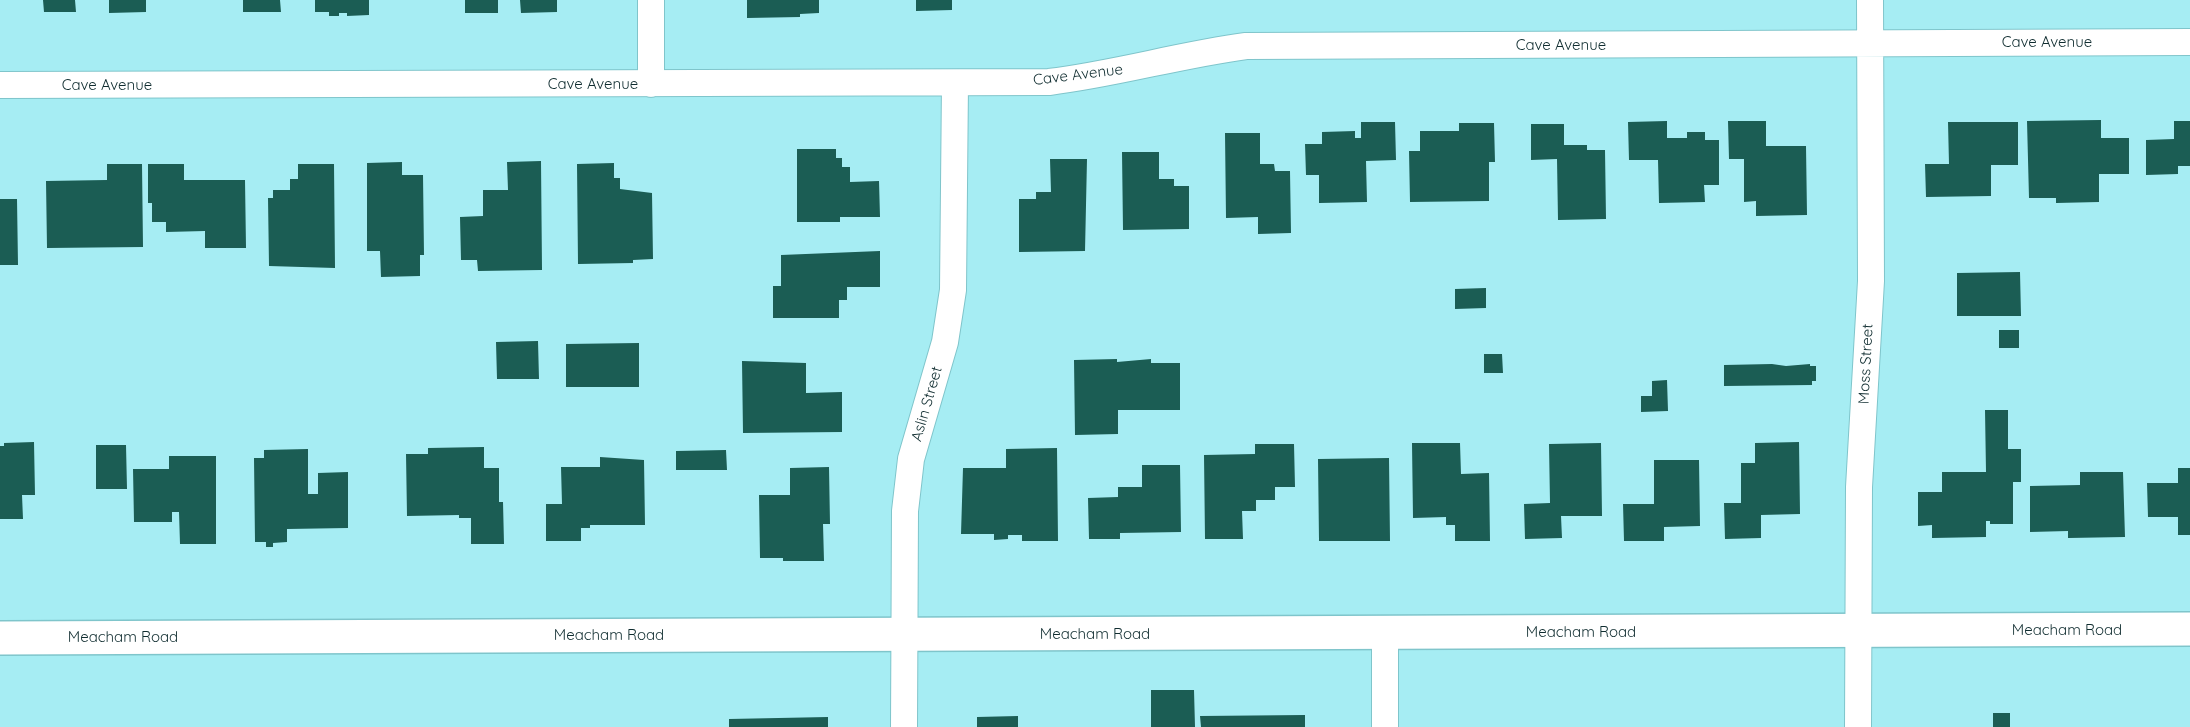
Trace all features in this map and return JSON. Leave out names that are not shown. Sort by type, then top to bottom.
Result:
[{"type":"street","points":[[651,0],[651,84]]},
{"type":"street","name":"Moss Street","points":[[1858,727],[1859,487],[1871,281],[1870,0]]},
{"type":"street","name":"Cave Avenue","points":[[0,85],[1049,82],[1091,77],[1186,54],[1246,46],[2190,42]]},
{"type":"street","name":"Aslin Street","points":[[904,727],[905,511],[911,459],[945,342],[953,290],[955,83]]},
{"type":"street","name":"Meacham Road","points":[[0,638],[2190,629]]},
{"type":"street","points":[[1385,632],[1385,727]]},
{"type":"building","points":[[43,0],[75,0],[76,12],[44,12]]},
{"type":"building","points":[[109,0],[146,0],[146,12],[109,13]]},
{"type":"building","points":[[243,0],[280,0],[281,12],[243,12]]},
{"type":"building","points":[[315,0],[369,0],[369,15],[347,16],[347,13],[339,13],[339,16],[329,16],[329,12],[315,12]]},
{"type":"building","points":[[465,0],[498,0],[498,13],[465,13]]},
{"type":"building","points":[[520,0],[557,0],[557,12],[521,13]]},
{"type":"building","points":[[747,0],[819,0],[819,13],[800,14],[800,17],[747,18]]},
{"type":"building","points":[[916,0],[952,0],[952,10],[916,11]]},
{"type":"building","points":[[2101,120],[2101,138],[2129,138],[2129,174],[2099,174],[2099,202],[2056,203],[2056,198],[2029,198],[2027,121]]},
{"type":"building","points":[[1667,121],[1667,138],[1687,138],[1687,132],[1705,132],[1705,140],[1719,140],[1719,185],[1704,185],[1705,202],[1659,203],[1658,160],[1629,160],[1628,122]]},
{"type":"building","points":[[1728,121],[1766,121],[1766,146],[1806,146],[1807,215],[1756,216],[1756,201],[1744,202],[1744,159],[1729,159]]},
{"type":"building","points":[[2174,121],[2190,121],[2190,166],[2178,166],[2178,174],[2146,175],[2146,140],[2174,139]]},
{"type":"building","points":[[1361,122],[1395,122],[1396,160],[1366,161],[1367,202],[1319,203],[1319,175],[1306,175],[1305,144],[1322,144],[1322,132],[1355,131],[1355,138],[1361,138]]},
{"type":"building","points":[[1948,122],[2018,122],[2018,165],[1991,165],[1991,196],[1926,197],[1925,164],[1949,164]]},
{"type":"building","points":[[1459,123],[1494,123],[1495,162],[1489,162],[1489,201],[1410,202],[1409,151],[1420,151],[1420,131],[1459,131]]},
{"type":"building","points":[[1531,124],[1564,124],[1564,145],[1587,145],[1587,150],[1605,150],[1606,219],[1558,220],[1557,159],[1531,160]]},
{"type":"building","points":[[1225,133],[1260,133],[1260,164],[1274,164],[1275,171],[1290,171],[1291,233],[1258,234],[1258,217],[1226,218]]},
{"type":"building","points":[[797,149],[836,149],[836,158],[842,158],[842,167],[850,167],[850,182],[879,181],[880,217],[840,217],[840,222],[797,222]]},
{"type":"building","points":[[1122,152],[1159,152],[1159,179],[1174,179],[1174,186],[1189,186],[1189,229],[1123,230]]},
{"type":"building","points":[[1050,159],[1087,159],[1085,251],[1019,252],[1019,199],[1036,199],[1036,192],[1051,192]]},
{"type":"building","points":[[541,161],[542,270],[478,271],[477,260],[461,260],[460,217],[483,216],[483,190],[508,190],[507,162]]},
{"type":"building","points":[[402,162],[402,175],[423,175],[424,255],[420,255],[420,276],[381,277],[380,251],[367,251],[367,163]]},
{"type":"building","points":[[614,163],[614,178],[620,178],[620,189],[652,193],[653,259],[633,260],[633,263],[578,264],[577,164]]},
{"type":"building","points":[[107,164],[142,164],[143,247],[47,248],[46,181],[107,180]]},
{"type":"building","points":[[148,164],[184,164],[184,180],[245,180],[246,248],[205,248],[205,231],[166,232],[166,222],[152,222],[152,203],[148,203]]},
{"type":"building","points":[[298,164],[334,164],[335,268],[269,266],[268,198],[273,198],[273,190],[290,190],[290,179],[298,179]]},
{"type":"building","points":[[0,199],[17,199],[18,265],[0,265]]},
{"type":"building","points":[[880,251],[880,287],[847,287],[847,300],[839,300],[839,318],[773,318],[773,286],[781,286],[781,255]]},
{"type":"building","points":[[2020,272],[2021,316],[1957,316],[1957,273]]},
{"type":"building","points":[[1486,288],[1486,308],[1455,309],[1455,289]]},
{"type":"building","points":[[1999,330],[2019,330],[2019,348],[1999,348]]},
{"type":"building","points":[[538,341],[539,379],[497,379],[496,342]]},
{"type":"building","points":[[639,343],[639,387],[566,387],[566,344]]},
{"type":"building","points":[[1484,354],[1502,354],[1503,373],[1484,373]]},
{"type":"building","points":[[1117,359],[1117,362],[1151,359],[1151,363],[1180,363],[1180,410],[1118,410],[1118,434],[1075,435],[1074,360]]},
{"type":"building","points":[[742,361],[806,363],[806,393],[842,392],[842,432],[743,433]]},
{"type":"building","points":[[1724,365],[1816,366],[1816,381],[1812,381],[1812,385],[1724,386]]},
{"type":"building","points":[[1667,380],[1668,411],[1641,412],[1641,396],[1652,396],[1652,381]]},
{"type":"building","points":[[1985,410],[2008,410],[2008,449],[2021,449],[2021,482],[2013,482],[2013,524],[1990,524],[1990,521],[1986,521],[1986,537],[1932,538],[1932,525],[1918,526],[1918,492],[1942,492],[1942,472],[1986,472]]},
{"type":"building","points":[[34,442],[35,495],[22,495],[23,519],[0,519],[0,446],[4,446],[4,443]]},
{"type":"building","points":[[1799,442],[1800,514],[1761,515],[1761,538],[1725,539],[1724,503],[1741,503],[1741,463],[1755,463],[1755,443]]},
{"type":"building","points":[[1412,443],[1460,443],[1461,474],[1489,473],[1490,541],[1455,541],[1455,525],[1446,525],[1446,517],[1413,518]]},
{"type":"building","points":[[1601,443],[1602,516],[1561,516],[1562,538],[1525,539],[1524,504],[1550,503],[1549,444]]},
{"type":"building","points":[[1255,444],[1294,444],[1295,487],[1275,487],[1275,500],[1256,500],[1256,511],[1242,511],[1243,539],[1205,539],[1204,455],[1255,454]]},
{"type":"building","points":[[96,445],[126,445],[127,489],[96,489]]},
{"type":"building","points":[[484,447],[484,468],[499,468],[499,502],[503,502],[504,544],[471,544],[471,518],[459,518],[459,515],[407,516],[406,454],[428,454],[428,448]]},
{"type":"building","points":[[1057,448],[1058,541],[1022,541],[1022,535],[1008,535],[1008,539],[994,540],[994,534],[961,534],[963,468],[1006,468],[1006,449]]},
{"type":"building","points":[[308,449],[308,494],[318,494],[318,473],[348,472],[348,528],[287,529],[287,542],[273,543],[273,547],[266,547],[266,542],[255,542],[254,458],[264,458],[264,450]]},
{"type":"building","points":[[726,450],[727,470],[676,470],[676,451]]},
{"type":"building","points":[[169,456],[216,456],[216,544],[180,544],[179,512],[172,512],[172,522],[134,522],[133,469],[169,469]]},
{"type":"building","points":[[600,457],[644,460],[645,525],[590,525],[590,528],[581,528],[581,541],[546,541],[546,504],[562,504],[561,467],[600,467]]},
{"type":"building","points":[[1389,458],[1390,541],[1319,541],[1318,459]]},
{"type":"building","points":[[1654,460],[1699,460],[1700,526],[1664,527],[1664,541],[1624,541],[1623,504],[1654,504]]},
{"type":"building","points":[[1142,465],[1180,465],[1181,532],[1120,533],[1120,539],[1089,539],[1088,498],[1118,497],[1118,487],[1142,487]]},
{"type":"building","points":[[829,467],[830,524],[823,524],[824,561],[783,561],[783,558],[760,558],[759,495],[790,495],[790,468]]},
{"type":"building","points":[[2178,468],[2190,468],[2190,535],[2178,535],[2178,517],[2148,517],[2147,483],[2178,483]]},
{"type":"building","points":[[2080,472],[2123,472],[2125,537],[2068,538],[2068,531],[2030,532],[2030,486],[2080,485]]},
{"type":"building","points":[[1151,690],[1194,690],[1195,727],[1151,727]]},
{"type":"building","points":[[1993,713],[2010,713],[2010,727],[1993,727]]},
{"type":"building","points":[[1305,715],[1305,727],[1201,727],[1200,716]]},
{"type":"building","points":[[1018,716],[1018,727],[977,727],[977,717]]},
{"type":"building","points":[[828,717],[828,727],[729,727],[729,719]]}]
